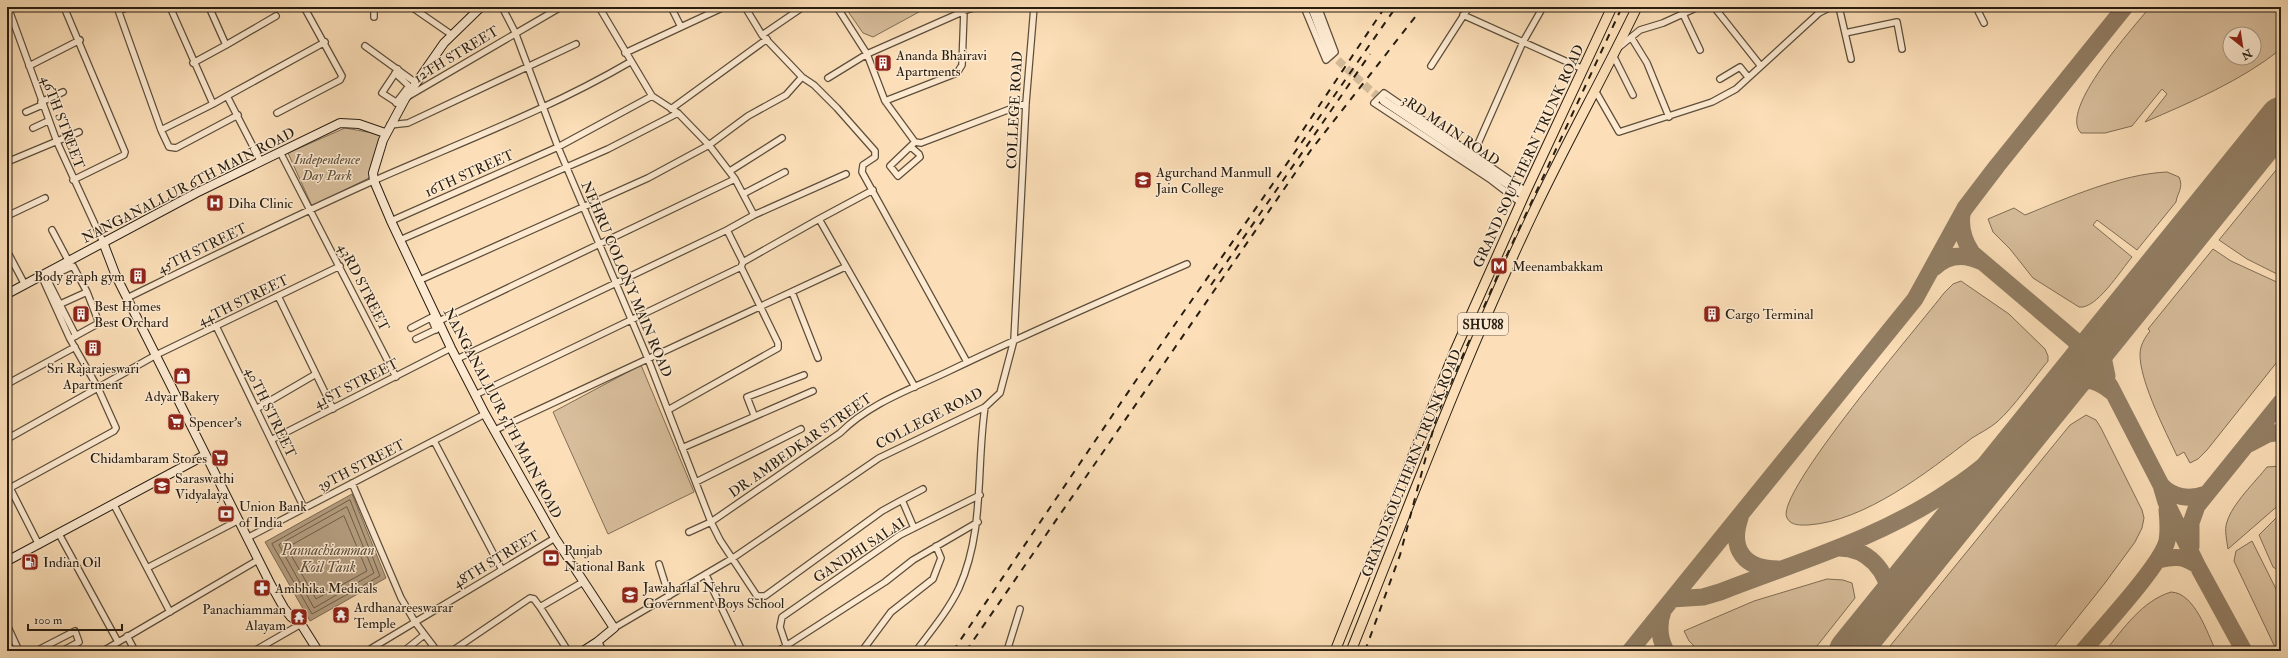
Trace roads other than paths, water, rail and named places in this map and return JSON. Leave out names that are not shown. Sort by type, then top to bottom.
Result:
[{"type":"main road","name":"GRAND SOUTHERN TRUNK ROAD","points":[[1335,651],[1428,416],[1523,196],[1612,7]]},
{"type":"main road","name":"GRAND SOUTHERN TRUNK ROAD","points":[[1351,651],[1464,366],[1533,213],[1614,57],[1637,7]]},
{"type":"street","points":[[64,7],[80,40],[125,152],[124,155],[73,180]]},
{"type":"street","points":[[128,7],[118,9],[161,130],[169,147],[176,148],[238,115]]},
{"type":"street","points":[[170,7],[213,104]]},
{"type":"street","points":[[209,7],[226,45]]},
{"type":"street","points":[[277,113],[342,78],[342,72],[304,7]]},
{"type":"street","points":[[374,7],[374,16]]},
{"type":"street","points":[[401,103],[452,35],[481,7]]},
{"type":"street","name":"NEHRU COLONY MAIN ROAD","points":[[502,7],[515,32],[582,207],[600,245],[648,358],[711,522],[720,540],[758,596],[762,598],[882,511],[902,500]]},
{"type":"street","name":"12TH STREET","points":[[401,103],[515,32],[561,7]]},
{"type":"street","points":[[599,7],[630,62],[652,96],[678,113],[709,145],[730,171],[754,215]]},
{"type":"street","points":[[671,7],[681,27]]},
{"type":"street","points":[[625,53],[724,7]]},
{"type":"street","points":[[745,7],[764,37],[802,77],[814,85],[837,108],[875,151],[875,157],[862,168],[967,362]]},
{"type":"street","points":[[671,109],[803,7]]},
{"type":"street","points":[[837,7],[867,54],[885,101],[913,144],[920,154],[920,157],[898,176],[890,166],[913,144],[921,143],[1026,103]]},
{"type":"street","points":[[828,78],[867,54],[964,11],[978,7]]},
{"type":"street","name":"COLLEGE ROAD","points":[[583,651],[614,628],[733,558],[879,458],[936,429],[985,407],[1000,393],[1003,387],[1014,340],[1026,103],[1034,7]]},
{"type":"street","points":[[1304,7],[1326,60],[1335,52],[1318,7]]},
{"type":"street","points":[[1312,7],[1329,52]]},
{"type":"street","points":[[1431,66],[1469,7]]},
{"type":"street","points":[[1473,155],[1523,42],[1543,7]]},
{"type":"street","points":[[1618,48],[1640,30],[1663,23],[1698,7]]},
{"type":"street","points":[[1714,7],[1760,65]]},
{"type":"street","points":[[1596,92],[1618,132],[1669,117],[1712,102],[1736,89],[1818,10],[1831,7]]},
{"type":"street","points":[[1839,7],[1851,58]]},
{"type":"street","points":[[1976,7],[1984,22]]},
{"type":"street","points":[[413,8],[452,35]]},
{"type":"street","name":"46TH STREET","points":[[9,11],[56,142],[103,242]]},
{"type":"street","points":[[885,101],[953,75],[960,69],[962,65],[964,11]]},
{"type":"street","points":[[1683,14],[1700,50]]},
{"type":"street","points":[[1463,15],[1583,69]]},
{"type":"street","points":[[194,63],[276,16]]},
{"type":"street","points":[[1845,33],[1897,22],[1902,49]]},
{"type":"street","points":[[1631,37],[1647,63],[1669,117]]},
{"type":"street","points":[[29,66],[80,40]]},
{"type":"street","points":[[161,130],[213,104],[325,42]]},
{"type":"street","points":[[390,125],[408,123],[576,44]]},
{"type":"street","points":[[365,46],[397,71],[416,83]]},
{"type":"street","points":[[1614,57],[1632,95]]},
{"type":"street","name":"45TH STREET","points":[[127,298],[311,209],[435,156],[543,107],[602,79],[630,62]]},
{"type":"street","points":[[1720,80],[1740,68],[1748,77]]},
{"type":"street","points":[[397,71],[382,93],[401,103]]},
{"type":"street","points":[[374,181],[373,173],[385,134],[409,86],[397,71]]},
{"type":"street","points":[[420,280],[648,178],[709,145],[743,119],[786,95],[802,77]]},
{"type":"street","points":[[26,112],[64,92]]},
{"type":"street","points":[[1384,93],[1473,155],[1523,196],[1491,180],[1374,103],[1384,93]]},
{"type":"street","points":[[227,96],[261,162]]},
{"type":"street","name":"16TH STREET","points":[[391,221],[558,147],[652,96]]},
{"type":"street","name":"3RD MAIN ROAD","points":[[1384,100],[1523,196]]},
{"type":"street","points":[[400,240],[567,167],[678,113]]},
{"type":"street","points":[[33,128],[48,121]]},
{"type":"street","name":"NANGANALLUR 6TH MAIN ROAD","points":[[7,294],[24,284],[45,277],[103,242],[196,193],[340,123],[359,124],[385,134]]},
{"type":"street","points":[[7,162],[79,132]]},
{"type":"street","points":[[730,171],[782,138]]},
{"type":"street","name":"43RD STREET","points":[[280,152],[311,209],[396,377]]},
{"type":"street","points":[[743,194],[785,172]]},
{"type":"street","points":[[458,359],[727,230],[754,215],[846,174]]},
{"type":"street","points":[[411,328],[437,322],[735,179]]},
{"type":"street","name":"NANGANALLUR 5TH MAIN ROAD","points":[[374,181],[391,221],[420,280],[437,322],[458,359],[485,414],[555,538],[614,628]]},
{"type":"street","points":[[476,395],[631,321],[742,264],[819,219],[873,190]]},
{"type":"street","points":[[7,216],[45,198]]},
{"type":"street","points":[[819,219],[845,267],[915,387]]},
{"type":"street","points":[[52,230],[69,262]]},
{"type":"street","points":[[668,410],[778,348],[778,342],[760,307],[727,230]]},
{"type":"street","points":[[103,242],[116,276],[204,455],[258,560],[284,608],[291,617],[301,624],[318,651]]},
{"type":"street","points":[[7,251],[24,284]]},
{"type":"street","name":"DR. AMBEDKAR STREET","points":[[689,532],[711,522],[840,433],[855,418],[879,402],[915,387],[1014,340],[1187,264]]},
{"type":"street","points":[[70,339],[76,336],[99,323],[87,292],[73,266],[45,277],[58,305],[76,336]]},
{"type":"street","name":"44TH STREET","points":[[7,438],[156,355],[340,266]]},
{"type":"street","points":[[495,430],[845,267]]},
{"type":"street","points":[[58,305],[87,292]]},
{"type":"street","points":[[792,292],[818,358]]},
{"type":"street","points":[[278,296],[333,409]]},
{"type":"street","points":[[10,488],[114,431],[116,424],[98,388],[70,339],[58,305]]},
{"type":"street","points":[[416,339],[437,322]]},
{"type":"street","name":"40TH STREET","points":[[216,326],[304,508]]},
{"type":"street","points":[[7,384],[74,347]]},
{"type":"street","name":"41ST STREET","points":[[271,440],[451,348]]},
{"type":"street","points":[[256,409],[316,374]]},
{"type":"street","points":[[754,415],[747,397],[804,375]]},
{"type":"street","points":[[682,448],[754,415],[814,391]]},
{"type":"street","points":[[916,651],[944,613],[959,588],[978,522],[985,407]]},
{"type":"street","name":"39TH STREET","points":[[247,538],[485,414]]},
{"type":"street","points":[[696,482],[801,428]]},
{"type":"street","points":[[434,441],[502,570]]},
{"type":"street","points":[[7,561],[114,506],[204,455]]},
{"type":"street","points":[[7,482],[40,545]]},
{"type":"street","points":[[352,483],[391,578],[415,622],[438,651]]},
{"type":"street","points":[[914,528],[902,500],[923,489]]},
{"type":"street","name":"GANDHI SALAI","points":[[787,648],[780,627],[782,617],[914,528],[980,495]]},
{"type":"street","points":[[114,506],[170,612]]},
{"type":"street","points":[[148,568],[238,521]]},
{"type":"street","points":[[778,651],[787,648],[936,546],[978,522]]},
{"type":"street","points":[[59,534],[118,642]]},
{"type":"street","name":"48TH STREET","points":[[367,651],[555,538]]},
{"type":"street","points":[[862,651],[890,612],[933,578],[941,558],[936,546]]},
{"type":"street","points":[[103,651],[258,560]]},
{"type":"street","points":[[659,564],[669,596]]},
{"type":"street","points":[[706,575],[742,651]]},
{"type":"street","points":[[540,607],[583,582]]},
{"type":"street","points":[[452,651],[530,598],[534,598],[568,651]]},
{"type":"street","points":[[1007,651],[1020,609]]},
{"type":"street","points":[[254,651],[301,624]]},
{"type":"street","points":[[7,625],[19,651]]},
{"type":"street","points":[[36,651],[75,631],[80,640],[79,642],[62,651]]},
{"type":"street","points":[[404,651],[424,635]]},
{"type":"street","points":[[127,636],[135,651]]},
{"type":"street","points":[[7,644],[14,641]]},
{"type":"street","points":[[597,642],[602,651]]},
{"type":"water","name":"Pannachiamman Koil Tank","points":[[352,494],[386,578],[310,621],[265,542]]},
{"type":"tunnel","points":[[1329,52],[1384,101]]},
{"type":"railway","points":[[1295,142],[1385,7]]},
{"type":"railway","points":[[953,651],[1139,376],[1396,7]]},
{"type":"railway","points":[[966,651],[1311,150],[1423,7]]},
{"type":"railway","points":[[1365,651],[1400,555],[1437,415],[1500,270],[1622,7]]},
{"type":"railway","points":[[1211,285],[1370,54]]},
{"type":"place","name":"Ananda Bhairavi Apartments","points":[[883,63]]},
{"type":"place","name":"Agurchand Manmull Jain College","points":[[1143,180]]},
{"type":"place","name":"Diha Clinic","points":[[215,203]]},
{"type":"place","name":"Meenambakkam","points":[[1499,266]]},
{"type":"place","name":"Body graph gym","points":[[138,276]]},
{"type":"place","name":"Best Homes Best Orchard","points":[[81,314]]},
{"type":"place","name":"Cargo Terminal","points":[[1712,314]]},
{"type":"place","name":"Sri Rajarajeswari Apartment","points":[[93,348]]},
{"type":"place","name":"Adyar Bakery","points":[[182,376]]},
{"type":"place","name":"Spencer's","points":[[176,422]]},
{"type":"place","name":"Chidambaram Stores","points":[[220,458]]},
{"type":"place","name":"Saraswathi Vidyalaya","points":[[162,486]]},
{"type":"place","name":"Union Bank of India","points":[[226,514]]},
{"type":"place","name":"Punjab National Bank","points":[[551,558]]},
{"type":"place","name":"Indian Oil","points":[[30,562]]},
{"type":"place","name":"Ambhika Medicals","points":[[262,588]]},
{"type":"place","name":"Jawaharlal Nehru Government Boys School","points":[[630,595]]},
{"type":"place","name":"Ardhanareeswarar Temple","points":[[341,615]]},
{"type":"place","name":"Panachiamman Alayam","points":[[299,617]]},
{"type":"park label","name":"Independence Day Park","points":[[327,168]]}]
